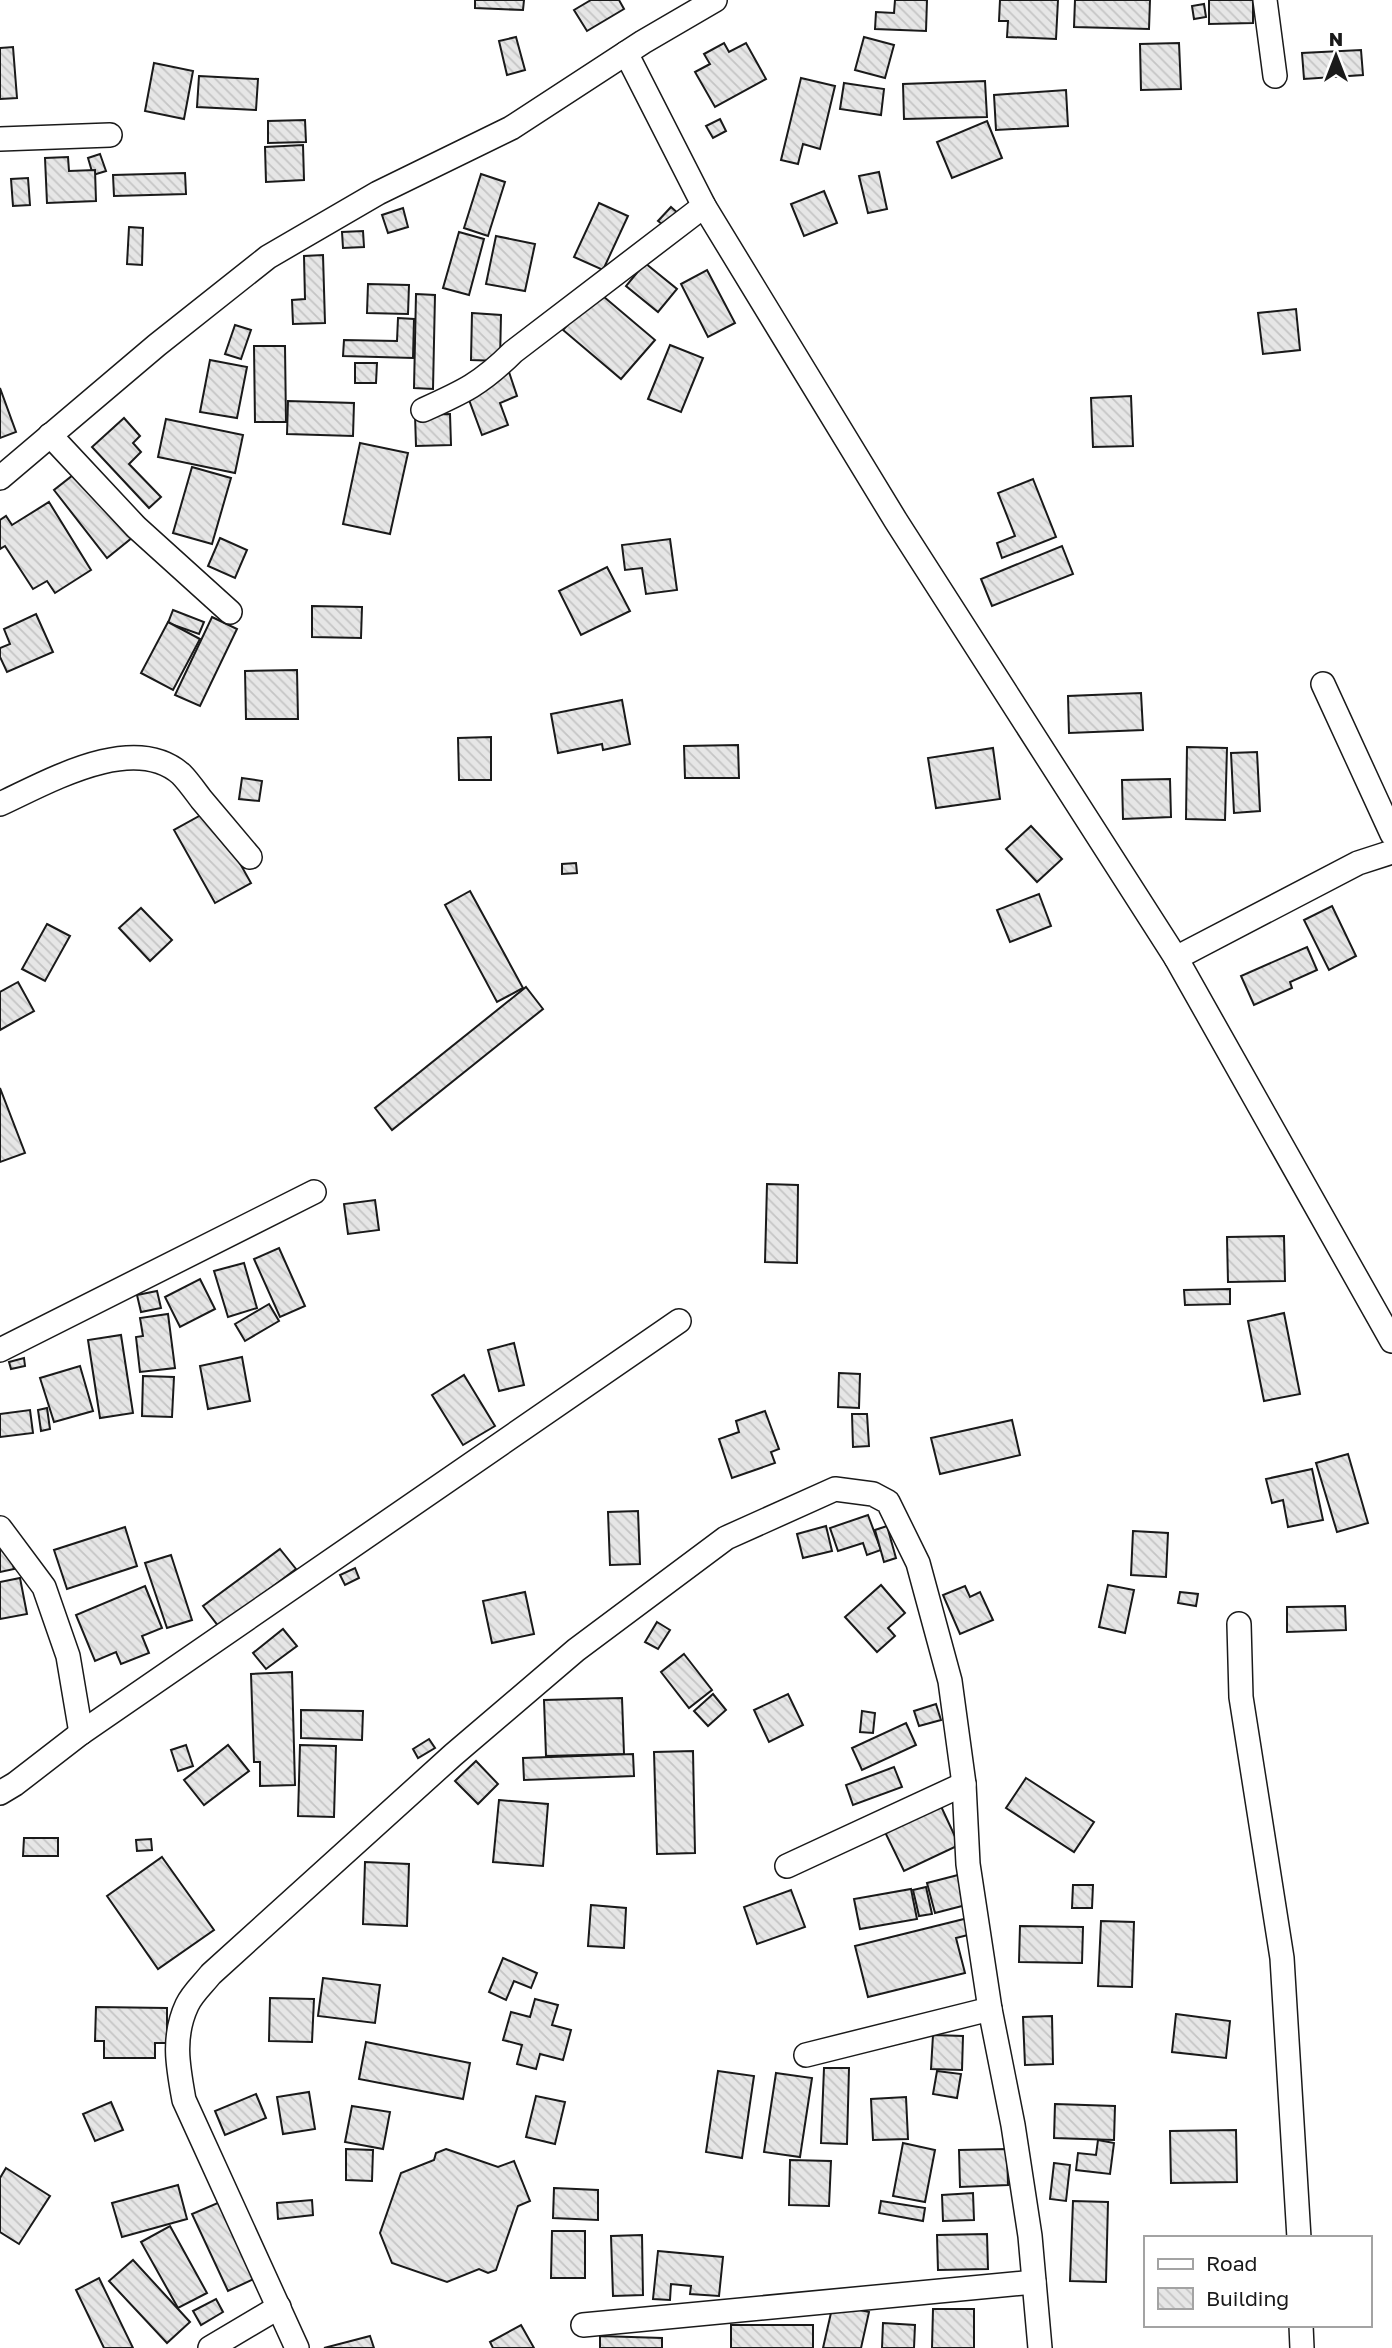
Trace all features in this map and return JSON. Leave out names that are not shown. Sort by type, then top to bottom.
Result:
[{"type":"street","points":[[0,478],[157,345],[268,257],[378,193],[511,128],[626,53],[715,0]]},
{"type":"street","points":[[1265,0],[1275,76]]},
{"type":"street","points":[[626,53],[704,206],[896,521],[1176,958],[1392,1341]]},
{"type":"street","points":[[0,138],[110,135]]},
{"type":"street","points":[[423,410],[465,391],[490,375],[513,352],[704,206]]},
{"type":"street","points":[[50,435],[136,527],[230,612]]},
{"type":"street","points":[[1323,684],[1392,834]]},
{"type":"street","points":[[0,804],[57,778],[113,758],[134,757],[156,761],[180,773],[250,857]]},
{"type":"street","points":[[1176,958],[1358,863],[1392,852]]},
{"type":"street","points":[[0,1350],[314,1192]]},
{"type":"street","points":[[0,1793],[81,1733],[679,1321]]},
{"type":"street","points":[[297,2348],[184,2100],[176,2056],[178,2031],[187,2004],[211,1974],[453,1755],[576,1650],[726,1538],[835,1489],[873,1494],[888,1503],[918,1563],[950,1681],[964,1784],[968,1864],[990,2009],[1013,2125],[1030,2236],[1040,2348]]},
{"type":"street","points":[[0,1528],[44,1587],[68,1656],[81,1733]]},
{"type":"street","points":[[1238,1624],[1241,1697],[1282,1958],[1299,2236]]},
{"type":"street","points":[[787,1866],[964,1784]]},
{"type":"street","points":[[806,2055],[990,2009]]},
{"type":"street","points":[[583,2325],[1034,2282]]},
{"type":"street","points":[[210,2348],[278,2307]]},
{"type":"street","points":[[1301,2327],[1302,2348]]},
{"type":"building","points":[[475,0],[524,0],[523,10],[475,8]]},
{"type":"building","points":[[591,0],[619,0],[624,9],[587,31],[574,10]]},
{"type":"building","points":[[895,0],[927,0],[926,31],[875,29],[876,12],[894,13]]},
{"type":"building","points":[[1000,0],[1058,0],[1056,39],[1007,37],[1008,21],[999,21]]},
{"type":"building","points":[[1075,0],[1150,0],[1149,29],[1074,27]]},
{"type":"building","points":[[1209,0],[1253,0],[1253,23],[1209,24]]},
{"type":"building","points":[[1204,4],[1206,17],[1194,19],[1192,6]]},
{"type":"building","points":[[516,37],[525,70],[507,75],[499,41]]},
{"type":"building","points":[[864,37],[894,45],[885,78],[855,70]]},
{"type":"building","points":[[724,43],[729,52],[746,43],[766,79],[715,107],[695,72],[710,64],[704,54]]},
{"type":"building","points":[[1179,43],[1181,89],[1141,90],[1140,44]]},
{"type":"building","points":[[13,47],[17,98],[0,99],[0,48]]},
{"type":"building","points":[[1361,50],[1363,75],[1304,79],[1302,53]]},
{"type":"building","points":[[154,63],[193,71],[184,119],[145,111]]},
{"type":"building","points":[[199,76],[258,79],[256,110],[197,107]]},
{"type":"building","points":[[801,78],[835,86],[820,149],[803,144],[798,164],[781,160]]},
{"type":"building","points":[[985,81],[987,117],[904,119],[903,84]]},
{"type":"building","points":[[844,83],[884,89],[881,115],[840,109]]},
{"type":"building","points":[[1066,90],[1068,126],[996,130],[994,95]]},
{"type":"building","points":[[720,119],[726,131],[713,138],[706,126]]},
{"type":"building","points":[[305,120],[306,142],[268,143],[268,121]]},
{"type":"building","points":[[987,121],[1002,158],[952,178],[937,142]]},
{"type":"building","points":[[303,145],[304,180],[266,182],[265,147]]},
{"type":"building","points":[[100,154],[106,171],[93,175],[88,158]]},
{"type":"building","points":[[68,157],[69,171],[95,170],[96,201],[47,203],[45,158]]},
{"type":"building","points":[[879,172],[887,209],[868,213],[859,176]]},
{"type":"building","points":[[185,173],[186,194],[114,196],[113,175]]},
{"type":"building","points":[[481,174],[505,182],[488,236],[464,228]]},
{"type":"building","points":[[28,178],[30,205],[13,206],[11,179]]},
{"type":"building","points":[[824,191],[837,223],[804,236],[791,204]]},
{"type":"building","points":[[599,203],[628,216],[603,270],[574,257]]},
{"type":"building","points":[[671,207],[680,215],[667,228],[658,221]]},
{"type":"building","points":[[403,208],[408,227],[388,233],[382,215]]},
{"type":"building","points":[[129,227],[143,228],[142,265],[127,264]]},
{"type":"building","points":[[363,231],[364,247],[343,248],[342,232]]},
{"type":"building","points":[[459,232],[484,239],[469,295],[443,288]]},
{"type":"building","points":[[496,236],[535,244],[525,291],[486,284]]},
{"type":"building","points":[[323,255],[325,323],[293,324],[292,300],[305,299],[304,256]]},
{"type":"building","points":[[645,263],[677,289],[658,312],[626,286]]},
{"type":"building","points":[[707,270],[735,323],[708,337],[681,284]]},
{"type":"building","points":[[368,284],[409,285],[408,314],[367,313]]},
{"type":"building","points":[[597,291],[655,340],[621,379],[563,330]]},
{"type":"building","points":[[416,294],[435,295],[433,389],[414,388]]},
{"type":"building","points":[[1296,309],[1300,350],[1263,354],[1258,313]]},
{"type":"building","points":[[472,313],[501,315],[500,361],[471,360]]},
{"type":"building","points":[[398,318],[414,319],[413,358],[343,356],[344,340],[397,341]]},
{"type":"building","points":[[235,325],[251,330],[241,359],[225,354]]},
{"type":"building","points":[[670,345],[703,358],[681,412],[648,399]]},
{"type":"building","points":[[254,346],[285,346],[286,422],[255,422]]},
{"type":"building","points":[[210,360],[247,367],[237,418],[200,412]]},
{"type":"building","points":[[355,363],[377,363],[376,383],[355,383]]},
{"type":"building","points":[[509,372],[517,396],[500,403],[508,425],[482,435],[465,389]]},
{"type":"building","points":[[0,388],[16,432],[0,438]]},
{"type":"building","points":[[1131,396],[1133,446],[1093,447],[1091,398]]},
{"type":"building","points":[[288,401],[354,403],[353,436],[287,434]]},
{"type":"building","points":[[450,414],[451,445],[416,446],[415,415]]},
{"type":"building","points":[[124,418],[140,436],[133,443],[141,452],[129,464],[161,497],[149,508],[92,447]]},
{"type":"building","points":[[166,419],[243,435],[235,473],[158,457]]},
{"type":"building","points":[[360,443],[408,453],[390,534],[343,524]]},
{"type":"building","points":[[192,467],[231,478],[212,544],[173,533]]},
{"type":"building","points":[[82,468],[133,537],[107,558],[54,490]]},
{"type":"building","points":[[1033,479],[1056,537],[1002,558],[997,543],[1015,536],[998,493]]},
{"type":"building","points":[[49,502],[91,570],[55,593],[47,581],[33,589],[5,546],[0,549],[0,520],[6,516],[12,525]]},
{"type":"building","points":[[220,538],[247,550],[235,578],[208,566]]},
{"type":"building","points":[[670,539],[677,590],[646,594],[642,568],[625,570],[622,545]]},
{"type":"building","points":[[1062,546],[1073,574],[992,606],[981,579]]},
{"type":"building","points":[[607,567],[630,611],[581,635],[559,591]]},
{"type":"building","points":[[312,606],[362,607],[361,638],[312,637]]},
{"type":"building","points":[[173,610],[204,622],[199,634],[168,623]]},
{"type":"building","points":[[36,614],[53,652],[7,672],[0,657],[0,648],[10,644],[4,629]]},
{"type":"building","points":[[212,617],[237,629],[200,706],[175,695]]},
{"type":"building","points":[[168,622],[200,639],[173,690],[141,673]]},
{"type":"building","points":[[297,670],[298,719],[246,719],[245,671]]},
{"type":"building","points":[[1141,693],[1143,730],[1069,733],[1068,696]]},
{"type":"building","points":[[622,700],[630,744],[603,750],[602,744],[558,753],[551,714]]},
{"type":"building","points":[[491,737],[491,780],[459,780],[458,738]]},
{"type":"building","points":[[738,745],[739,778],[685,778],[684,746]]},
{"type":"building","points":[[1187,747],[1227,748],[1225,820],[1186,819]]},
{"type":"building","points":[[993,748],[1000,799],[936,808],[928,758]]},
{"type":"building","points":[[1257,752],[1260,811],[1234,813],[1231,753]]},
{"type":"building","points":[[242,778],[262,781],[259,801],[239,799]]},
{"type":"building","points":[[1170,779],[1171,817],[1123,819],[1122,780]]},
{"type":"building","points":[[210,810],[251,883],[215,903],[174,830]]},
{"type":"building","points":[[1031,826],[1062,859],[1037,882],[1006,849]]},
{"type":"building","points":[[576,863],[577,873],[562,874],[562,864]]},
{"type":"building","points":[[470,891],[523,988],[497,1002],[445,905]]},
{"type":"building","points":[[1039,894],[1051,926],[1010,942],[997,910]]},
{"type":"building","points":[[1332,906],[1356,956],[1329,970],[1304,920]]},
{"type":"building","points":[[141,908],[172,940],[150,961],[119,928]]},
{"type":"building","points":[[47,924],[70,936],[45,981],[22,969]]},
{"type":"building","points":[[1307,947],[1317,970],[1290,982],[1292,988],[1254,1005],[1241,976]]},
{"type":"building","points":[[18,982],[34,1011],[0,1030],[0,992]]},
{"type":"building","points":[[526,987],[543,1009],[392,1130],[375,1108]]},
{"type":"building","points":[[0,1088],[25,1153],[0,1162]]},
{"type":"building","points":[[767,1184],[798,1185],[797,1263],[765,1262]]},
{"type":"building","points":[[375,1200],[379,1230],[348,1234],[344,1204]]},
{"type":"building","points":[[1284,1236],[1285,1281],[1228,1282],[1227,1237]]},
{"type":"building","points":[[279,1248],[305,1306],[280,1317],[254,1259]]},
{"type":"building","points":[[244,1263],[257,1308],[228,1317],[214,1271]]},
{"type":"building","points":[[200,1279],[215,1309],[180,1327],[165,1297]]},
{"type":"building","points":[[1230,1289],[1230,1304],[1185,1305],[1184,1290]]},
{"type":"building","points":[[157,1291],[161,1308],[141,1312],[137,1295]]},
{"type":"building","points":[[269,1304],[279,1321],[245,1341],[235,1324]]},
{"type":"building","points":[[1284,1313],[1300,1394],[1264,1401],[1248,1321]]},
{"type":"building","points":[[168,1314],[175,1368],[140,1372],[136,1337],[143,1336],[140,1318]]},
{"type":"building","points":[[121,1335],[133,1413],[100,1418],[88,1340]]},
{"type":"building","points":[[514,1343],[524,1385],[499,1391],[488,1350]]},
{"type":"building","points":[[242,1357],[250,1401],[208,1409],[200,1366]]},
{"type":"building","points":[[24,1358],[25,1366],[11,1369],[9,1362]]},
{"type":"building","points":[[80,1366],[93,1411],[54,1422],[40,1378]]},
{"type":"building","points":[[839,1373],[860,1374],[859,1408],[838,1407]]},
{"type":"building","points":[[464,1375],[495,1426],[463,1445],[432,1395]]},
{"type":"building","points":[[143,1376],[174,1377],[172,1417],[142,1416]]},
{"type":"building","points":[[47,1408],[50,1429],[41,1431],[38,1410]]},
{"type":"building","points":[[30,1410],[33,1433],[0,1437],[0,1414]]},
{"type":"building","points":[[765,1411],[779,1449],[771,1452],[775,1463],[732,1478],[719,1439],[739,1432],[736,1421]]},
{"type":"building","points":[[852,1414],[867,1414],[869,1446],[853,1447]]},
{"type":"building","points":[[1012,1420],[1020,1455],[940,1474],[931,1438]]},
{"type":"building","points":[[1348,1454],[1368,1523],[1337,1532],[1316,1463]]},
{"type":"building","points":[[1312,1469],[1323,1520],[1288,1527],[1283,1500],[1272,1503],[1266,1479]]},
{"type":"building","points":[[638,1511],[640,1564],[610,1565],[608,1512]]},
{"type":"building","points":[[868,1515],[881,1550],[867,1555],[863,1543],[838,1551],[830,1528]]},
{"type":"building","points":[[826,1526],[832,1551],[803,1558],[797,1534]]},
{"type":"building","points":[[887,1526],[896,1558],[884,1562],[875,1530]]},
{"type":"building","points":[[125,1527],[137,1566],[67,1589],[54,1550]]},
{"type":"building","points":[[1133,1531],[1168,1533],[1166,1577],[1131,1575]]},
{"type":"building","points":[[9,1547],[14,1569],[0,1572],[0,1549]]},
{"type":"building","points":[[280,1549],[296,1569],[219,1627],[203,1606]]},
{"type":"building","points":[[171,1555],[192,1620],[167,1628],[145,1563]]},
{"type":"building","points":[[355,1568],[359,1578],[345,1585],[340,1575]]},
{"type":"building","points":[[20,1578],[27,1614],[0,1619],[0,1582]]},
{"type":"building","points":[[881,1585],[905,1613],[888,1628],[895,1636],[877,1652],[845,1617]]},
{"type":"building","points":[[1108,1585],[1134,1590],[1125,1633],[1099,1627]]},
{"type":"building","points":[[145,1586],[162,1628],[142,1636],[149,1653],[121,1664],[116,1652],[95,1661],[76,1615]]},
{"type":"building","points":[[965,1586],[970,1597],[980,1592],[993,1620],[960,1634],[943,1595]]},
{"type":"building","points":[[525,1592],[534,1634],[492,1643],[483,1601]]},
{"type":"building","points":[[1180,1592],[1198,1594],[1196,1606],[1178,1603]]},
{"type":"building","points":[[1345,1606],[1346,1630],[1287,1632],[1287,1607]]},
{"type":"building","points":[[657,1622],[670,1630],[658,1649],[645,1642]]},
{"type":"building","points":[[283,1629],[297,1646],[266,1669],[253,1653]]},
{"type":"building","points":[[684,1654],[712,1690],[689,1708],[661,1672]]},
{"type":"building","points":[[292,1672],[295,1785],[260,1786],[260,1762],[254,1762],[251,1674]]},
{"type":"building","points":[[713,1694],[726,1710],[708,1726],[694,1711]]},
{"type":"building","points":[[788,1694],[803,1725],[769,1742],[754,1710]]},
{"type":"building","points":[[622,1698],[624,1754],[546,1756],[544,1700]]},
{"type":"building","points":[[936,1704],[941,1720],[919,1726],[914,1711]]},
{"type":"building","points":[[301,1710],[363,1711],[362,1740],[301,1738]]},
{"type":"building","points":[[862,1711],[875,1713],[873,1733],[860,1732]]},
{"type":"building","points":[[906,1723],[916,1745],[862,1770],[852,1748]]},
{"type":"building","points":[[429,1739],[435,1748],[418,1758],[413,1749]]},
{"type":"building","points":[[186,1745],[193,1766],[178,1771],[171,1750]]},
{"type":"building","points":[[228,1745],[249,1771],[204,1805],[184,1780]]},
{"type":"building","points":[[300,1745],[336,1746],[334,1817],[298,1816]]},
{"type":"building","points":[[693,1751],[695,1853],[657,1854],[654,1752]]},
{"type":"building","points":[[633,1754],[634,1776],[524,1780],[523,1758]]},
{"type":"building","points":[[476,1761],[498,1784],[478,1804],[455,1781]]},
{"type":"building","points":[[894,1767],[902,1787],[853,1805],[846,1785]]},
{"type":"building","points":[[1026,1778],[1094,1822],[1074,1852],[1006,1808]]},
{"type":"building","points":[[499,1800],[548,1804],[543,1866],[493,1862]]},
{"type":"building","points":[[939,1802],[959,1845],[904,1871],[883,1828]]},
{"type":"building","points":[[24,1838],[58,1838],[58,1856],[23,1856]]},
{"type":"building","points":[[151,1839],[152,1850],[137,1851],[136,1840]]},
{"type":"building","points":[[162,1857],[214,1930],[158,1969],[107,1896]]},
{"type":"building","points":[[365,1862],[409,1864],[407,1926],[363,1924]]},
{"type":"building","points":[[958,1875],[966,1905],[935,1913],[927,1883]]},
{"type":"building","points":[[1073,1885],[1093,1885],[1092,1908],[1072,1908]]},
{"type":"building","points":[[926,1887],[932,1914],[919,1916],[913,1890]]},
{"type":"building","points":[[911,1889],[917,1919],[860,1929],[854,1899]]},
{"type":"building","points":[[791,1890],[805,1927],[757,1944],[744,1907]]},
{"type":"building","points":[[591,1905],[626,1908],[624,1948],[588,1946]]},
{"type":"building","points":[[968,1918],[972,1934],[956,1938],[965,1973],[868,1997],[855,1946]]},
{"type":"building","points":[[1101,1921],[1134,1922],[1132,1987],[1098,1986]]},
{"type":"building","points":[[1020,1926],[1083,1927],[1082,1963],[1019,1962]]},
{"type":"building","points":[[503,1958],[537,1973],[531,1988],[514,1981],[506,2000],[489,1992]]},
{"type":"building","points":[[323,1978],[380,1985],[375,2023],[318,2016]]},
{"type":"building","points":[[270,1998],[314,1999],[312,2042],[269,2041]]},
{"type":"building","points":[[535,1999],[558,2005],[552,2025],[571,2030],[563,2060],[540,2054],[536,2069],[517,2064],[522,2045],[503,2040],[511,2012],[530,2017]]},
{"type":"building","points":[[96,2007],[167,2008],[167,2043],[155,2043],[155,2058],[104,2058],[104,2041],[95,2041]]},
{"type":"building","points":[[1176,2014],[1230,2021],[1226,2058],[1172,2052]]},
{"type":"building","points":[[1052,2016],[1053,2064],[1025,2065],[1023,2017]]},
{"type":"building","points":[[933,2035],[963,2036],[962,2070],[931,2069]]},
{"type":"building","points":[[366,2042],[470,2063],[463,2099],[359,2079]]},
{"type":"building","points":[[824,2068],[849,2068],[847,2144],[821,2143]]},
{"type":"building","points":[[718,2071],[754,2076],[742,2158],[706,2152]]},
{"type":"building","points":[[937,2071],[961,2074],[957,2098],[933,2094]]},
{"type":"building","points":[[776,2073],[812,2078],[800,2157],[764,2152]]},
{"type":"building","points":[[309,2092],[315,2129],[283,2134],[277,2097]]},
{"type":"building","points":[[256,2094],[266,2118],[225,2135],[215,2111]]},
{"type":"building","points":[[536,2096],[565,2102],[555,2144],[526,2137]]},
{"type":"building","points":[[906,2097],[908,2139],[873,2140],[871,2099]]},
{"type":"building","points":[[111,2102],[123,2130],[95,2141],[83,2114]]},
{"type":"building","points":[[1055,2104],[1115,2106],[1114,2140],[1054,2138]]},
{"type":"building","points":[[352,2106],[390,2112],[383,2149],[345,2142]]},
{"type":"building","points":[[1236,2130],[1237,2182],[1171,2183],[1170,2131]]},
{"type":"building","points":[[1098,2140],[1114,2143],[1110,2174],[1076,2170],[1078,2153],[1096,2155]]},
{"type":"building","points":[[903,2143],[935,2150],[925,2202],[893,2196]]},
{"type":"building","points":[[346,2149],[373,2150],[372,2181],[346,2180]]},
{"type":"building","points":[[446,2149],[498,2167],[514,2161],[530,2201],[518,2206],[496,2270],[488,2273],[479,2269],[447,2282],[392,2263],[380,2233],[401,2173],[434,2160],[436,2153]]},
{"type":"building","points":[[1007,2149],[1008,2185],[960,2187],[959,2150]]},
{"type":"building","points":[[790,2160],[831,2161],[829,2206],[789,2205]]},
{"type":"building","points":[[1054,2163],[1070,2165],[1066,2201],[1050,2199]]},
{"type":"building","points":[[6,2168],[50,2196],[19,2244],[0,2232],[0,2178]]},
{"type":"building","points":[[178,2185],[187,2219],[122,2237],[112,2203]]},
{"type":"building","points":[[554,2188],[598,2190],[598,2220],[553,2218]]},
{"type":"building","points":[[973,2193],[974,2220],[943,2221],[942,2195]]},
{"type":"building","points":[[312,2200],[313,2215],[278,2219],[277,2203]]},
{"type":"building","points":[[881,2201],[925,2208],[923,2221],[879,2213]]},
{"type":"building","points":[[1073,2201],[1108,2202],[1106,2282],[1070,2281]]},
{"type":"building","points":[[220,2202],[256,2278],[228,2291],[192,2214]]},
{"type":"building","points":[[170,2226],[207,2293],[178,2308],[141,2242]]},
{"type":"building","points":[[552,2231],[585,2231],[585,2278],[551,2278]]},
{"type":"building","points":[[987,2234],[988,2269],[938,2270],[937,2235]]},
{"type":"building","points":[[642,2235],[643,2295],[613,2296],[611,2236]]},
{"type":"building","points":[[658,2251],[723,2257],[719,2296],[690,2294],[691,2286],[671,2284],[670,2300],[653,2299]]},
{"type":"building","points":[[133,2260],[190,2322],[167,2343],[109,2281]]},
{"type":"building","points":[[99,2278],[133,2348],[104,2348],[76,2290]]},
{"type":"building","points":[[216,2299],[223,2312],[201,2325],[193,2311]]},
{"type":"building","points":[[833,2304],[869,2312],[861,2348],[823,2348]]},
{"type":"building","points":[[933,2309],[974,2309],[974,2348],[932,2348]]},
{"type":"building","points":[[883,2323],[915,2325],[914,2348],[882,2348]]},
{"type":"building","points":[[521,2325],[534,2348],[493,2348],[490,2342]]},
{"type":"building","points":[[731,2325],[813,2325],[813,2348],[731,2348]]},
{"type":"building","points":[[370,2336],[374,2348],[324,2348]]},
{"type":"building","points":[[600,2336],[662,2338],[662,2348],[600,2348]]}]
